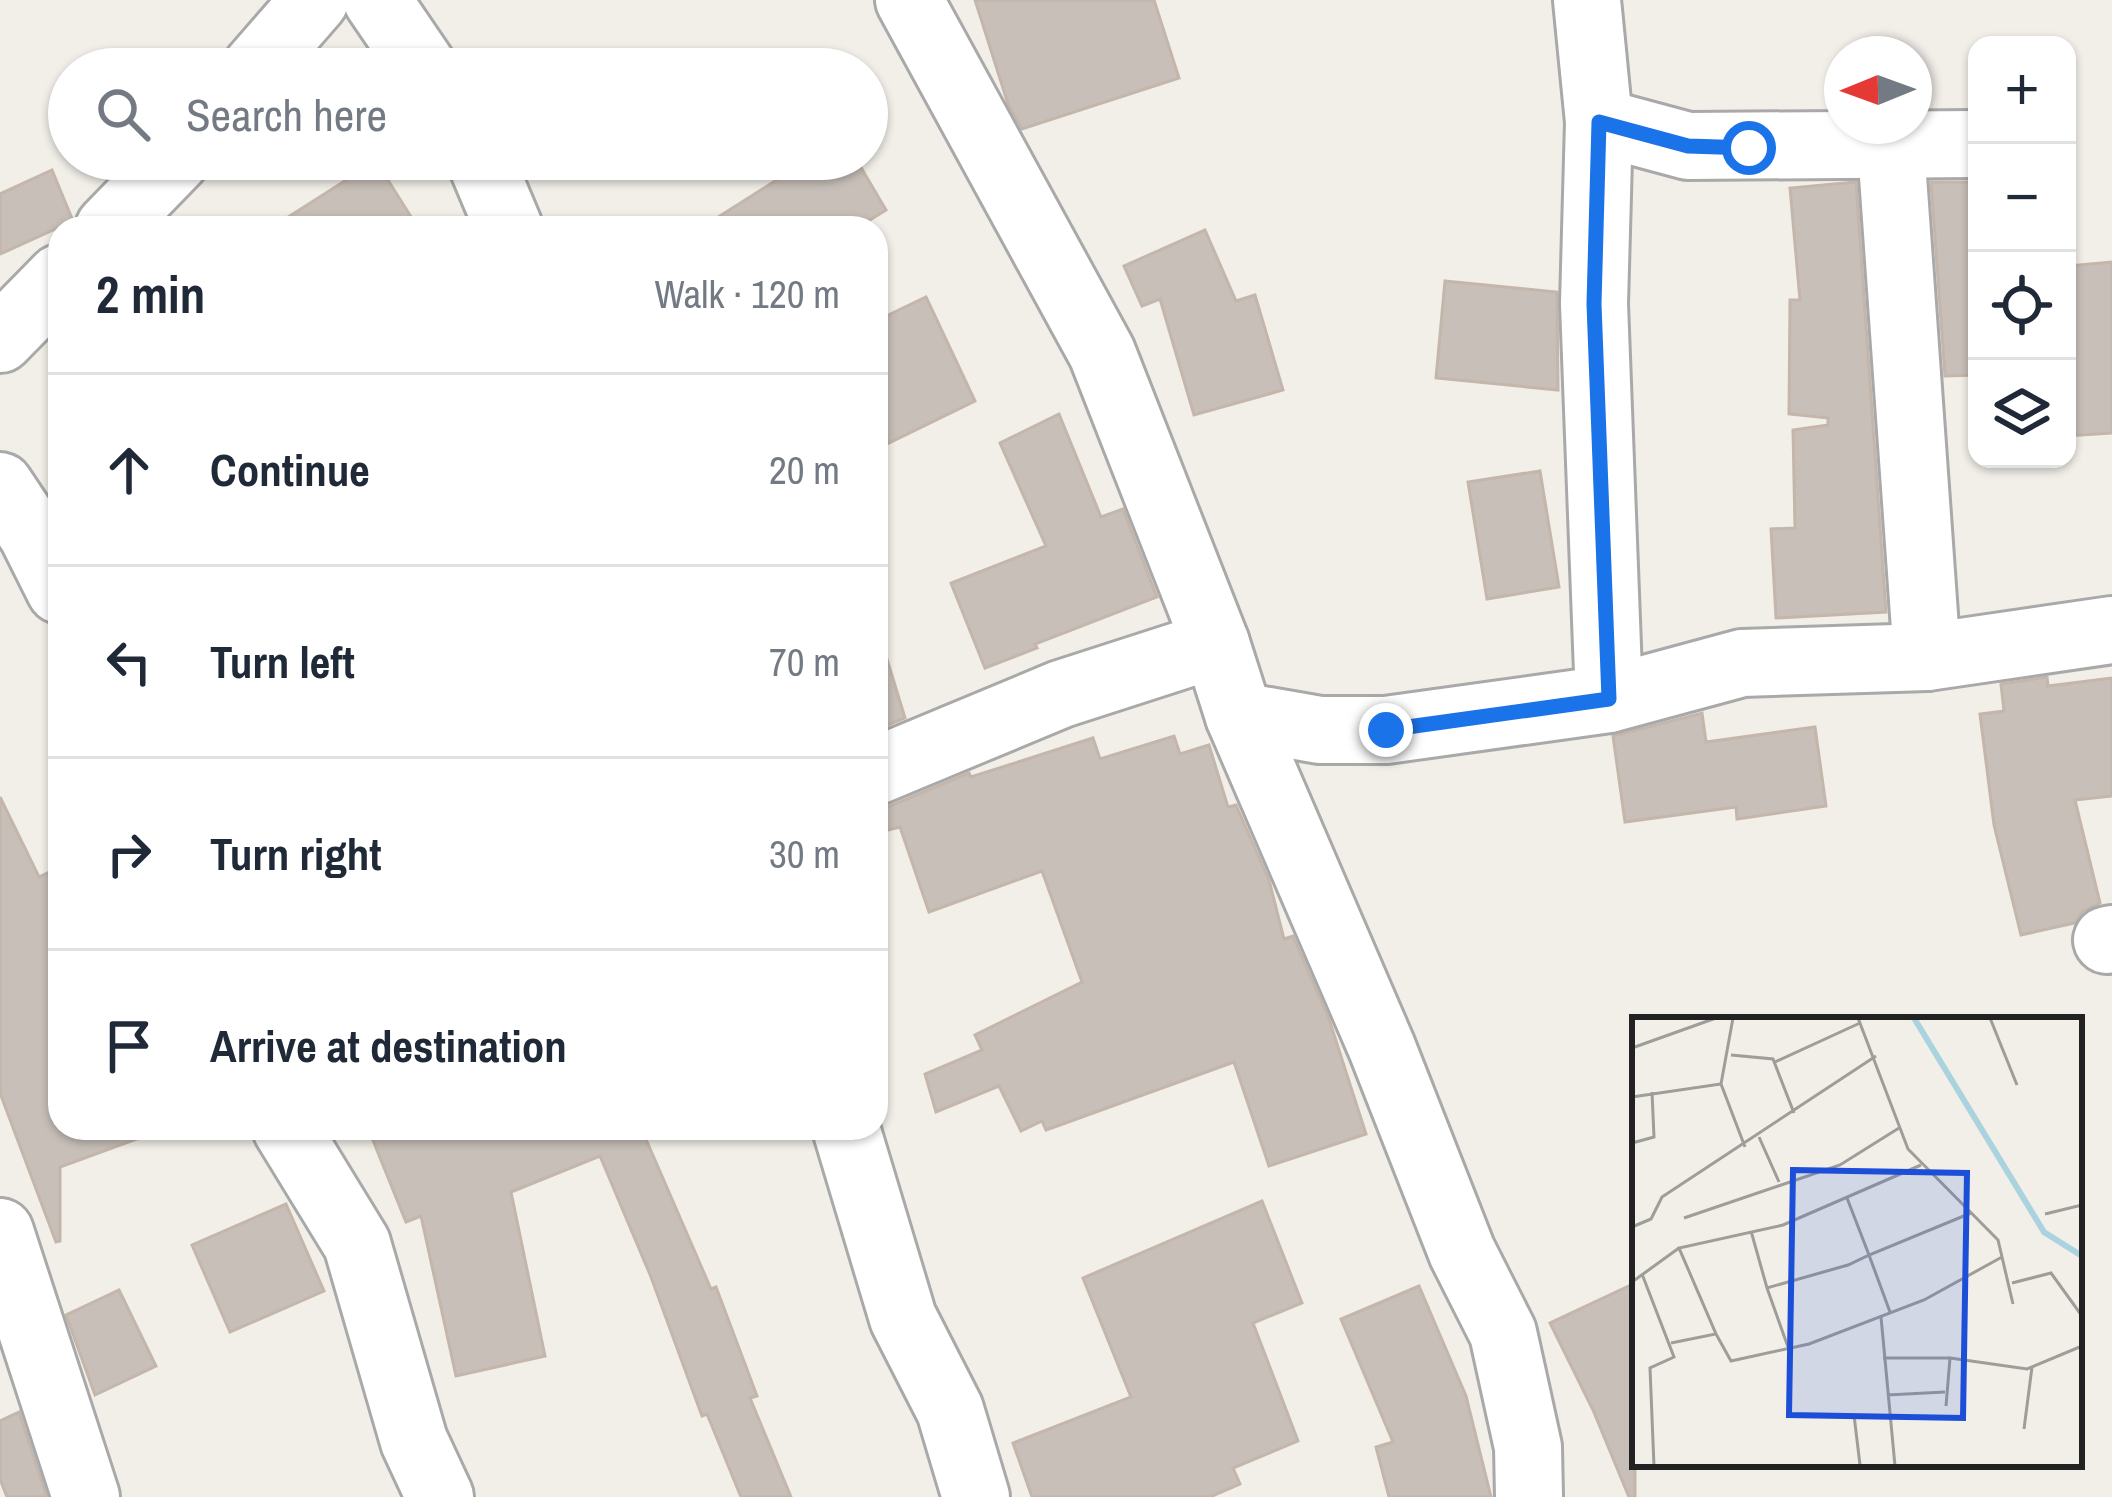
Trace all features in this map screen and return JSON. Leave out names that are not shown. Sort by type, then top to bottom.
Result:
[{"type":"street","points":[[273,48],[315,0]]},
{"type":"street","points":[[377,0],[410,48]]},
{"type":"street","points":[[909,0],[1102,353],[1216,644],[1239,716],[1382,1048],[1462,1252],[1503,1334],[1528,1447],[1529,1497]]},
{"type":"street","points":[[1588,0],[1599,122],[1594,304],[1609,699]]},
{"type":"street","points":[[1599,122],[1688,146],[1968,145]]},
{"type":"street","points":[[1891,148],[1927,657]]},
{"type":"street","points":[[121,216],[156,180]]},
{"type":"street","points":[[489,180],[504,216]]},
{"type":"street","points":[[0,339],[48,290]]},
{"type":"street","points":[[0,486],[48,566]]},
{"type":"street","points":[[1239,716],[1320,730],[1386,730],[1609,699],[1742,663],[1927,657],[2112,629]]},
{"type":"street","points":[[888,766],[1060,694],[1216,644]]},
{"type":"street","points":[[293,1140],[357,1244],[414,1442],[440,1497]]},
{"type":"street","points":[[850,1140],[903,1318],[950,1410],[976,1497]]},
{"type":"street","points":[[0,1232],[86,1497]]},
{"type":"building","points":[[975,0],[1154,0],[1179,78],[1022,129],[1008,104]]},
{"type":"building","points":[[48,172],[48,180],[56,180],[71,216],[48,216],[48,232],[0,254],[0,194]]},
{"type":"building","points":[[346,180],[388,180],[410,216],[290,216]]},
{"type":"building","points":[[777,180],[868,180],[886,210],[876,216],[720,216]]},
{"type":"building","points":[[1856,182],[1886,612],[1776,618],[1771,529],[1795,528],[1793,430],[1828,425],[1828,418],[1789,414],[1790,300],[1800,300],[1790,188]]},
{"type":"building","points":[[1931,182],[1968,182],[1968,375],[1945,376]]},
{"type":"building","points":[[1205,230],[1236,301],[1255,295],[1283,390],[1194,415],[1160,299],[1142,306],[1124,266]]},
{"type":"building","points":[[2112,262],[2112,433],[2076,435],[2076,265]]},
{"type":"building","points":[[1445,281],[1557,292],[1558,390],[1436,378]]},
{"type":"building","points":[[926,297],[975,401],[889,443],[888,441],[888,315]]},
{"type":"building","points":[[1059,414],[1101,517],[1123,509],[1157,597],[985,668],[951,583],[1046,546],[1000,443]]},
{"type":"building","points":[[1540,471],[1559,587],[1487,599],[1468,482]]},
{"type":"building","points":[[888,663],[905,718],[888,725]]},
{"type":"building","points":[[2047,677],[2048,686],[2112,678],[2112,796],[2075,800],[2100,903],[2083,911],[2075,923],[2021,935],[1994,825],[1980,714],[2004,711],[2001,684]]},
{"type":"building","points":[[1702,713],[1706,742],[1815,727],[1826,806],[1737,819],[1736,807],[1625,822],[1613,736]]},
{"type":"building","points":[[1174,736],[1180,754],[1209,745],[1228,807],[1236,805],[1269,880],[1284,939],[1293,936],[1329,1019],[1366,1134],[1269,1166],[1234,1062],[1046,1130],[1042,1121],[1021,1131],[999,1086],[936,1112],[925,1074],[982,1050],[975,1035],[1082,982],[1042,871],[929,912],[900,827],[888,830],[888,806],[969,773],[971,777],[1093,738],[1100,759]]},
{"type":"building","points":[[0,797],[39,877],[48,873],[48,1140],[134,1140],[60,1167],[60,1241],[56,1242],[0,1093]]},
{"type":"building","points":[[373,1140],[646,1140],[711,1289],[716,1287],[757,1396],[750,1398],[791,1497],[741,1497],[707,1414],[702,1416],[600,1156],[511,1192],[545,1356],[456,1376],[421,1216],[406,1222]]},
{"type":"building","points":[[1262,1201],[1302,1303],[1253,1323],[1298,1441],[1233,1468],[1240,1484],[1210,1497],[1032,1497],[1013,1443],[1131,1397],[1083,1278]]},
{"type":"building","points":[[286,1204],[324,1291],[230,1332],[192,1245]]},
{"type":"building","points":[[1632,1284],[1635,1497],[1629,1497],[1550,1323]]},
{"type":"building","points":[[1419,1286],[1466,1396],[1491,1497],[1389,1497],[1376,1447],[1393,1442],[1341,1319]]},
{"type":"building","points":[[119,1290],[156,1366],[95,1395],[66,1315]]},
{"type":"building","points":[[19,1412],[47,1497],[7,1497],[0,1479],[0,1421]]},
{"type":"route","points":[[1386,730],[1609,699],[1594,304],[1599,122],[1688,146],[1749,148]]}]
